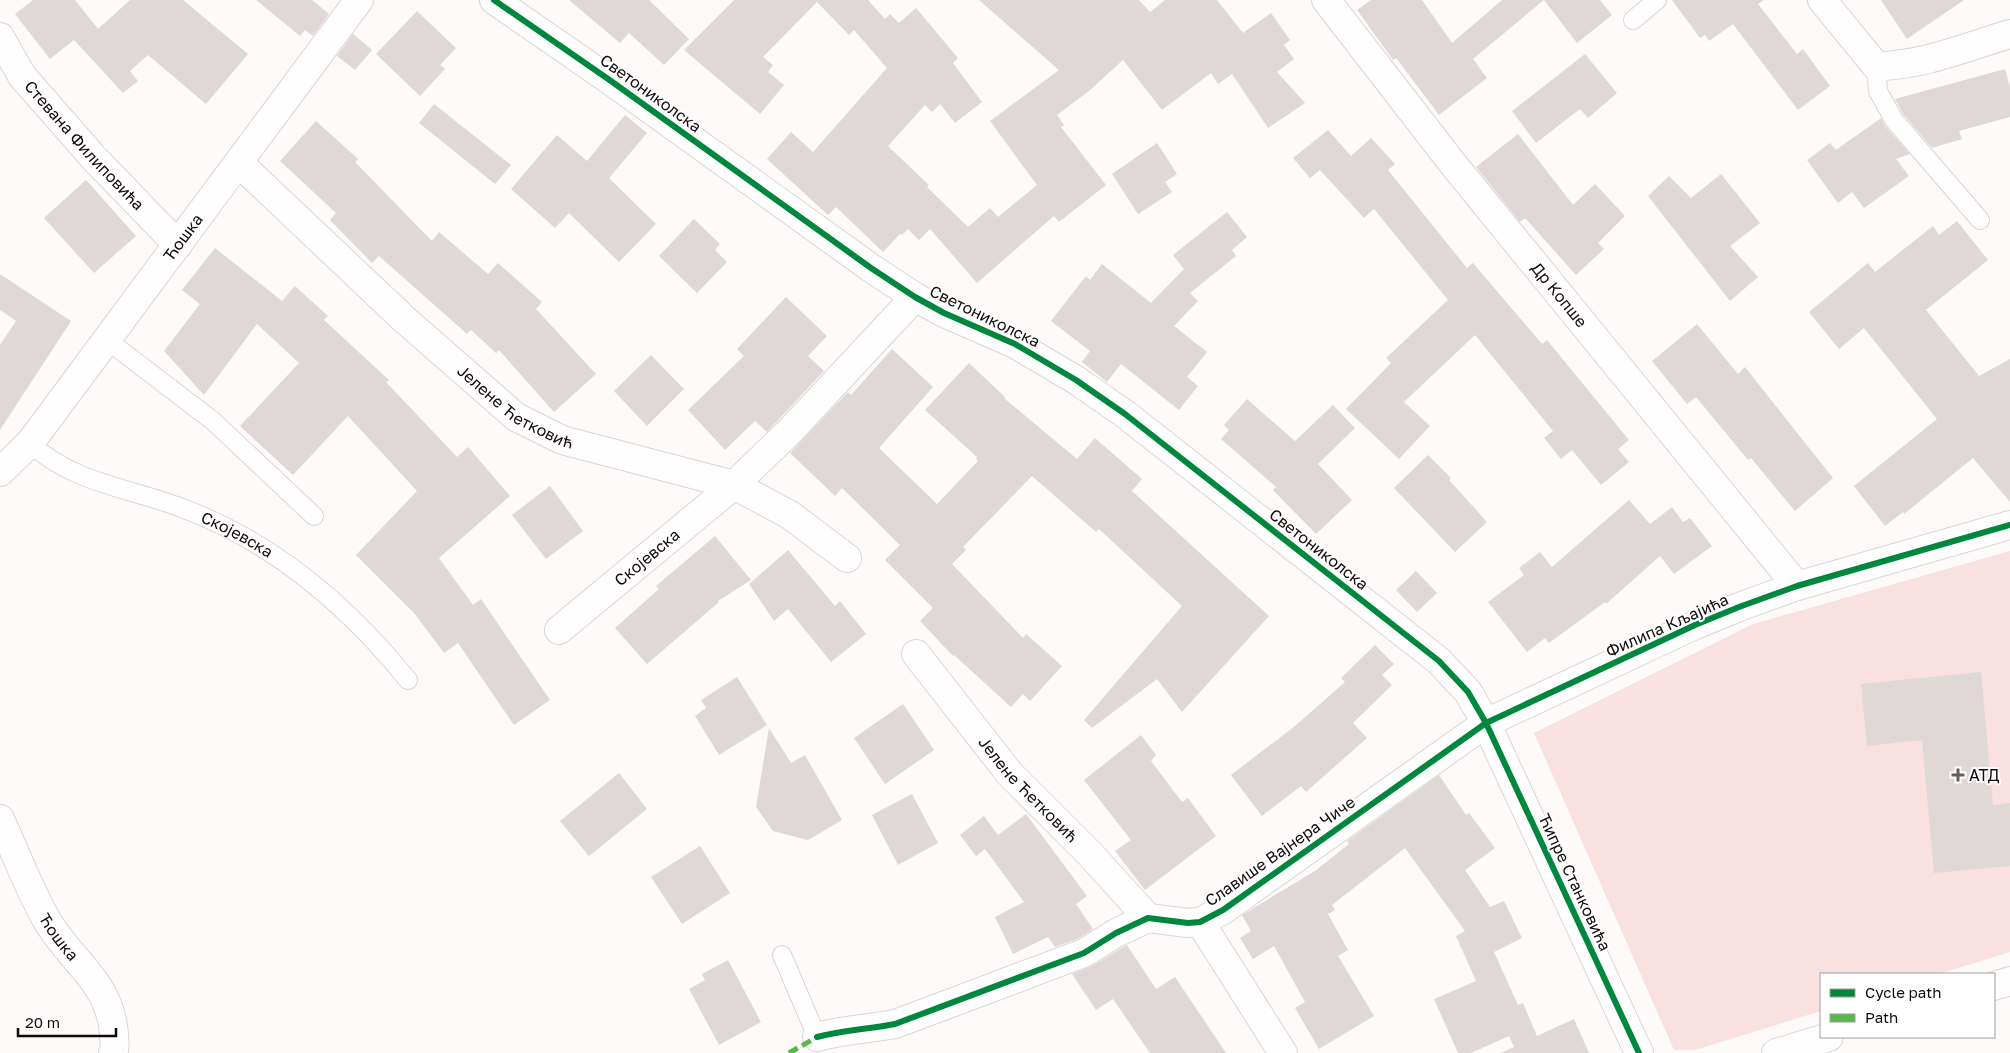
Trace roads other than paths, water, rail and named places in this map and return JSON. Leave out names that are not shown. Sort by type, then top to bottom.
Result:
[{"type":"street","name":"Ћошка","points":[[0,472],[30,443],[360,0]]},
{"type":"street","name":"Светониколска","points":[[494,0],[915,297],[944,313],[1015,344],[1076,380],[1125,414],[1439,661],[1468,692],[1486,723]]},
{"type":"street","name":"Др Копше","points":[[1326,0],[1453,164],[1797,586]]},
{"type":"street","points":[[1822,0],[1876,66],[1894,66],[1924,60],[2010,34]]},
{"type":"street","name":"Стевана Филиповића","points":[[0,38],[22,76],[93,157],[178,245]]},
{"type":"street","name":"Јелене Ћетковић","points":[[239,163],[405,320],[516,417],[562,440],[734,486],[790,515],[847,558]]},
{"type":"street","name":"Скојевска","points":[[558,630],[734,486],[790,431],[915,297]]},
{"type":"street","name":"Филипа Кљајића","points":[[1486,723],[1695,625],[1797,586],[2010,525]]},
{"type":"street","name":"Јелене Ћетковић","points":[[916,654],[1010,774],[1090,854],[1148,918]]},
{"type":"street","name":"Славише Вајнера Чиче","points":[[1148,918],[1188,923],[1200,922],[1223,910],[1486,723]]},
{"type":"street","name":"Ћипре Станковића","points":[[1486,723],[1639,1053]]},
{"type":"street","name":"Ћошка","points":[[0,819],[44,915],[57,938],[96,981],[109,1005],[114,1028],[115,1049],[113,1053]]},
{"type":"street","points":[[817,1037],[840,1031],[871,1029],[895,1024],[1084,953],[1116,933],[1148,918]]},
{"type":"street","points":[[1200,922],[1283,1053]]},
{"type":"street","points":[[1995,986],[2010,981]]},
{"type":"street","points":[[1776,1053],[1826,1038]]},
{"type":"lane","points":[[1633,20],[1657,0]]},
{"type":"lane","points":[[1876,66],[1878,91],[1894,120],[1980,220]]},
{"type":"lane","points":[[107,340],[213,421],[314,516]]},
{"type":"lane","name":"Скојевска","points":[[30,443],[58,465],[80,476],[182,508],[216,522],[282,560],[317,586],[350,615],[381,646],[408,680]]},
{"type":"lane","points":[[782,955],[817,1037]]},
{"type":"place","name":"АТД","points":[[1958,775]]}]
